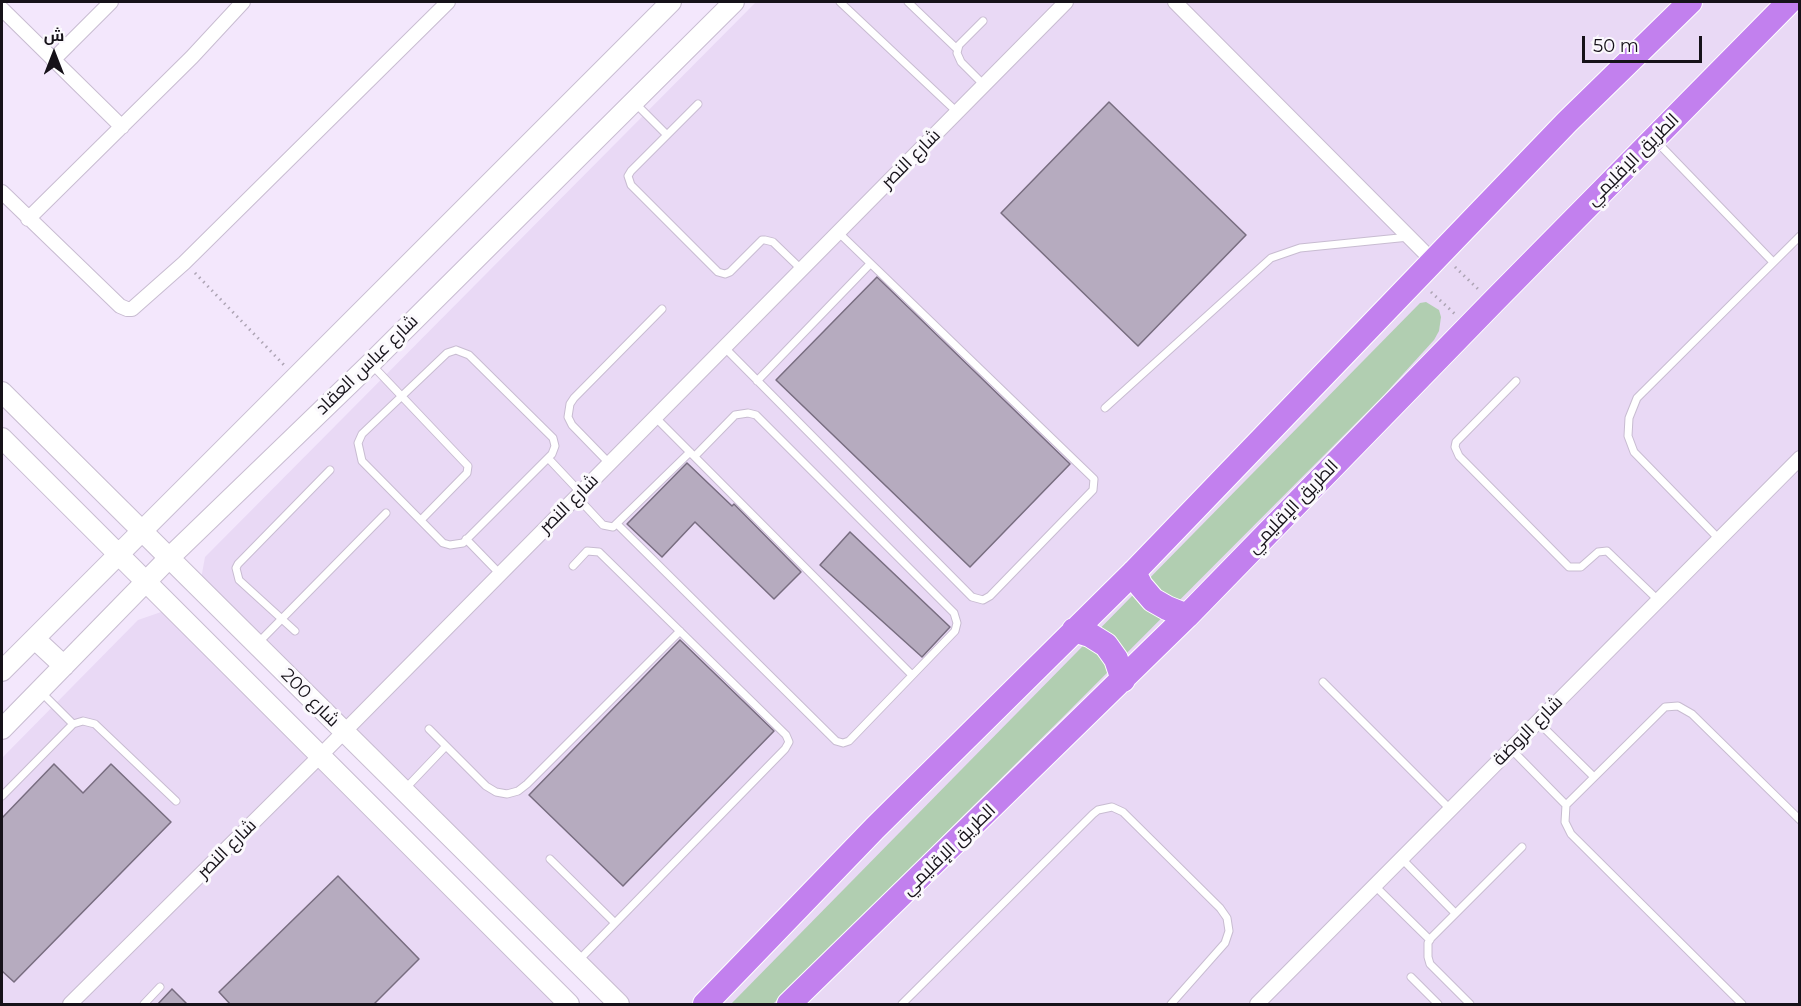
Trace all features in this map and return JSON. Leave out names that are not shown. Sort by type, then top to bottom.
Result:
[{"type":"highway","points":[[705,1005],[875,828],[1134,572],[1567,122],[1690,2]]},
{"type":"highway","name":"الطريق الإقليمي","points":[[789,1005],[1187,616],[1492,302],[1789,2]]},
{"type":"highway","points":[[1134,572],[1141,586],[1153,600],[1187,616]]},
{"type":"highway","points":[[1074,630],[1090,635],[1106,645],[1116,659],[1123,680]]},
{"type":"street","points":[[53,60],[111,2]]},
{"type":"street","points":[[28,219],[192,57],[243,2]]},
{"type":"street","points":[[2,192],[120,306],[132,309],[184,263],[448,2]]},
{"type":"street","points":[[2,671],[671,2]]},
{"type":"street","name":"شارع عباس العقاد","points":[[2,729],[169,558],[370,364],[734,2]]},
{"type":"street","name":"شارع النصر","points":[[70,1005],[321,755],[1066,2]]},
{"type":"street","points":[[1175,2],[1409,237],[1437,257]]},
{"type":"street","points":[[2,9],[122,127]]},
{"type":"street","name":"شارع 200","points":[[2,392],[619,1005]]},
{"type":"street","name":"شارع 200","points":[[2,438],[569,1005]]},
{"type":"street","name":"شارع الروضة","points":[[1257,1005],[1800,458]]},
{"type":"street","points":[[35,639],[64,666]]},
{"type":"lane","points":[[840,2],[957,112]]},
{"type":"lane","points":[[908,2],[957,49],[958,57],[984,85]]},
{"type":"lane","points":[[957,49],[983,21]]},
{"type":"lane","points":[[633,101],[667,135]]},
{"type":"lane","points":[[698,104],[631,171],[628,176],[631,185],[718,272],[726,274],[730,272],[762,240],[772,242],[801,269]]},
{"type":"lane","points":[[1654,138],[1773,262]]},
{"type":"lane","points":[[724,347],[977,600],[990,596],[1093,490],[1095,483],[1092,477],[838,232]]},
{"type":"lane","points":[[1719,539],[1634,452],[1628,436],[1629,418],[1637,398],[1800,236]]},
{"type":"lane","points":[[1105,408],[1271,258],[1300,248],[1409,237]]},
{"type":"lane","points":[[758,381],[870,264]]},
{"type":"lane","points":[[609,463],[572,424],[568,417],[570,404],[662,309]]},
{"type":"lane","points":[[456,350],[465,352],[553,438],[554,450],[548,458],[466,539],[457,545],[443,543],[362,461],[358,443],[362,434],[447,353],[456,350]]},
{"type":"lane","points":[[370,364],[468,466],[467,473],[421,520]]},
{"type":"lane","points":[[1516,381],[1456,442],[1455,447],[1459,456],[1569,567],[1581,567],[1598,552],[1607,551],[1658,600]]},
{"type":"lane","points":[[548,458],[603,525],[608,527],[617,524],[735,416],[748,413],[756,415],[954,614],[957,623],[955,631],[849,741],[839,743],[617,524]]},
{"type":"lane","points":[[655,417],[912,675]]},
{"type":"lane","points":[[295,631],[239,579],[236,568],[330,470]]},
{"type":"lane","points":[[256,644],[386,513]]},
{"type":"lane","points":[[466,539],[500,574]]},
{"type":"lane","points":[[573,566],[587,551],[599,552],[786,735],[789,742],[785,749],[576,962]]},
{"type":"lane","points":[[429,729],[486,786],[496,792],[507,794],[518,791],[680,631]]},
{"type":"lane","points":[[1323,682],[1451,810]]},
{"type":"lane","points":[[40,690],[73,724]]},
{"type":"lane","points":[[1742,1005],[1571,834],[1565,822],[1566,805],[1665,707],[1678,706],[1692,714],[1800,819]]},
{"type":"lane","points":[[2,796],[73,724],[83,721],[95,724],[176,801]]},
{"type":"lane","points":[[1538,722],[1594,777]]},
{"type":"lane","points":[[403,790],[446,746]]},
{"type":"lane","points":[[1511,749],[1566,805]]},
{"type":"lane","points":[[902,1005],[1093,814],[1098,810],[1112,807],[1123,812],[1220,908],[1227,918],[1229,931],[1225,943],[1171,1005]]},
{"type":"lane","points":[[1470,1005],[1430,964],[1427,950],[1430,940],[1522,847]]},
{"type":"lane","points":[[550,859],[615,922]]},
{"type":"lane","points":[[1402,859],[1455,914]]},
{"type":"lane","points":[[1375,886],[1430,940]]},
{"type":"lane","points":[[1411,977],[1438,1005]]},
{"type":"lane","points":[[144,1005],[160,987]]},
{"type":"path","points":[[1437,257],[1492,302]]},
{"type":"path","points":[[184,263],[296,377]]},
{"type":"path","points":[[1417,279],[1469,327]]},
{"type":"shaded area","points":[[756,2],[1799,2],[1799,1004],[631,1004],[201,579],[205,557]]},
{"type":"shaded area","points":[[164,611],[559,1004],[2,1004],[2,758],[138,620]]},
{"type":"green space","points":[[1426,302],[1439,310],[1441,317],[1439,331],[1434,340],[1384,395],[773,1004],[731,1004],[1420,303]]},
{"type":"building","points":[[1109,102],[1246,235],[1138,346],[1001,213]]},
{"type":"building","points":[[877,277],[1070,464],[970,567],[776,380]]},
{"type":"building","points":[[687,463],[732,506],[734,504],[801,572],[774,599],[695,522],[662,557],[627,524]]},
{"type":"building","points":[[850,532],[950,627],[922,657],[820,565]]},
{"type":"building","points":[[680,640],[774,731],[623,886],[529,795]]},
{"type":"building","points":[[54,764],[83,793],[111,764],[171,822],[14,982],[2,971],[2,818]]},
{"type":"building","points":[[338,876],[419,959],[373,1005],[231,1005],[219,992]]},
{"type":"building","points":[[172,989],[188,1005],[157,1005]]}]
